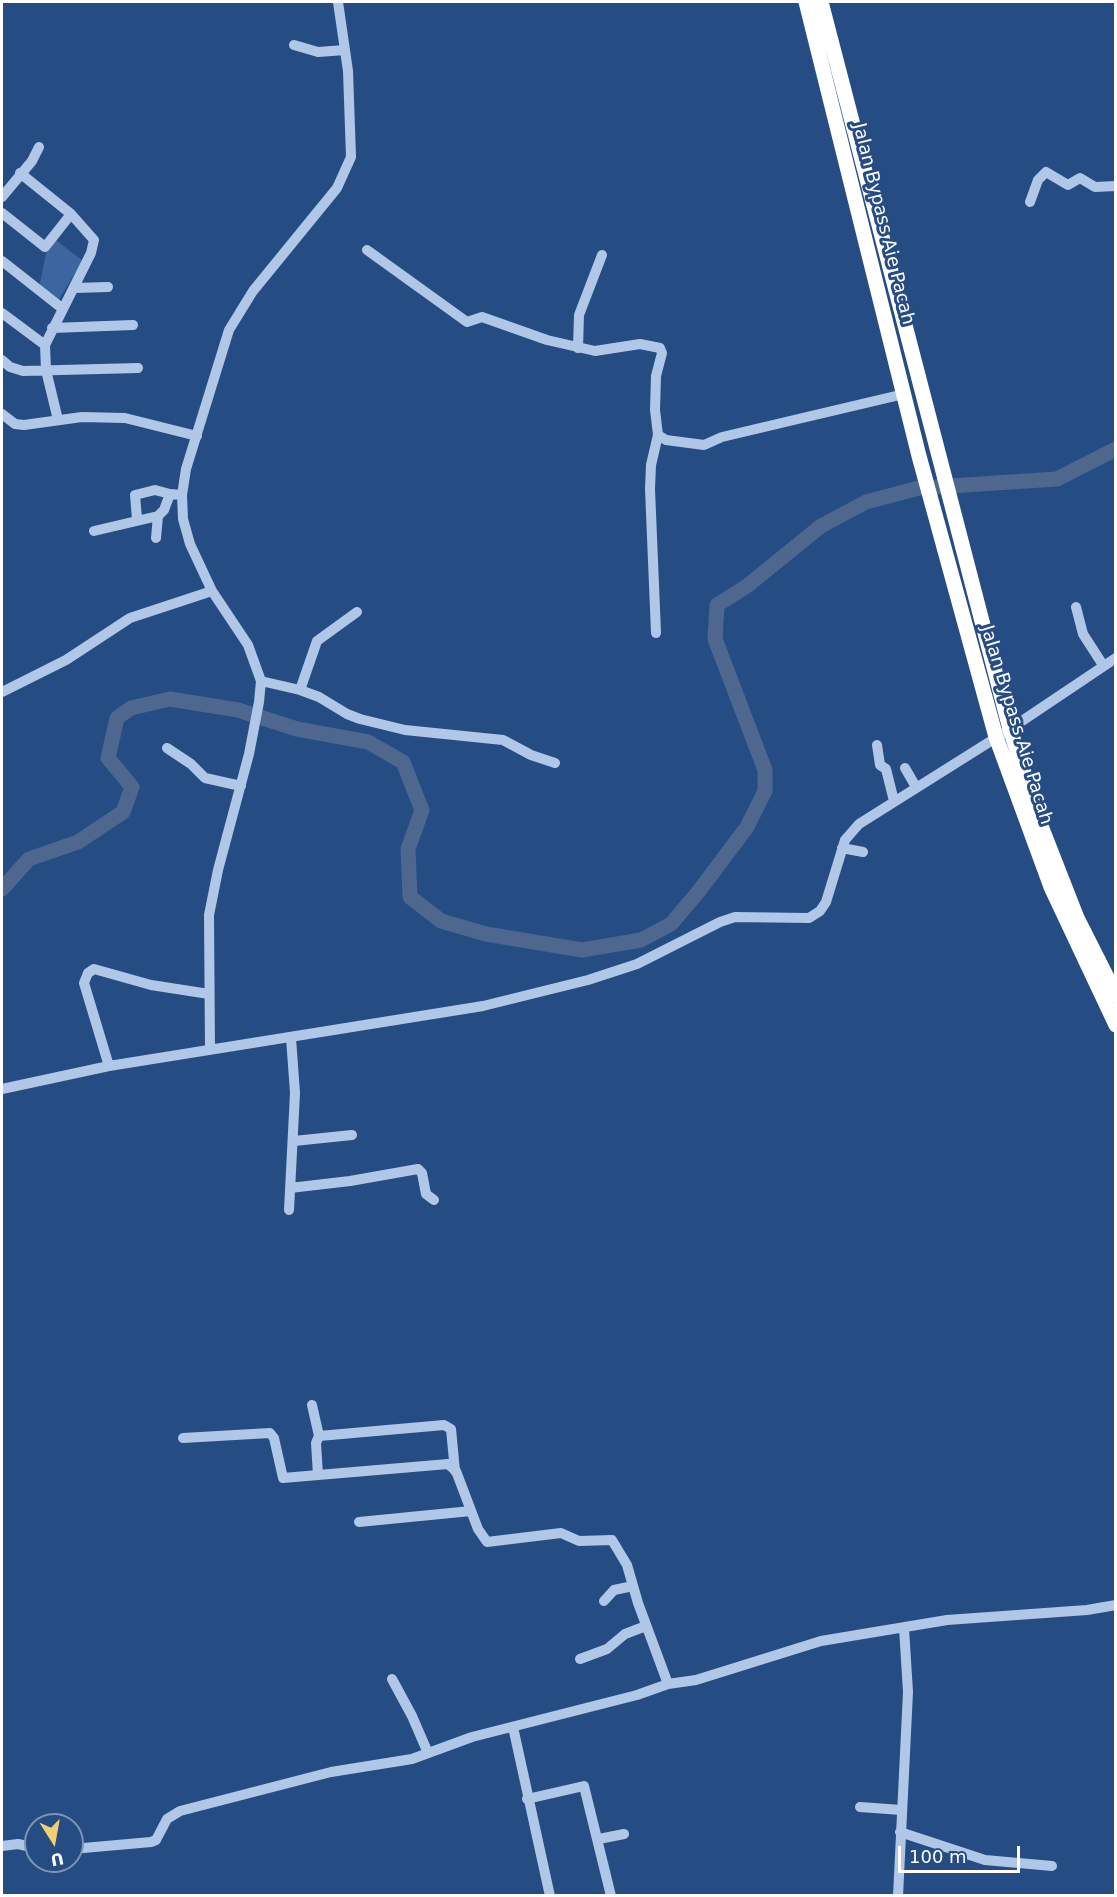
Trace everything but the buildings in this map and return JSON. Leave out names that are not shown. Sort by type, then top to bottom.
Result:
[{"type":"highway","name":"Jalan Bypass Aie Pacah","points":[[806,2],[938,529],[1003,733],[1077,918],[1116,995]]},
{"type":"highway","name":"Jalan Bypass Aie Pacah","points":[[821,2],[955,524],[1003,733],[1029,833],[1051,887],[1116,1025]]},
{"type":"street","points":[[210,1050],[209,915],[218,870],[242,786],[261,681],[248,645],[212,591],[186,532],[182,495],[197,435],[229,330],[238,311],[317,214],[347,170],[352,142],[345,50],[338,2]]},
{"type":"street","points":[[294,45],[318,52],[345,50]]},
{"type":"street","points":[[2,197],[32,161],[39,147]]},
{"type":"street","points":[[1030,202],[1038,180],[1046,172],[1068,185],[1080,178],[1095,187],[1116,186]]},
{"type":"street","points":[[20,173],[70,214],[94,240],[91,253],[45,345],[46,370],[58,420]]},
{"type":"street","points":[[2,213],[45,247],[70,214]]},
{"type":"street","points":[[367,250],[468,322],[486,318],[524,333],[578,348],[604,350],[651,344],[660,348],[662,353],[654,393],[658,435],[651,465],[650,489],[656,633]]},
{"type":"street","points":[[578,348],[579,315],[602,255]]},
{"type":"street","points":[[2,261],[63,309]]},
{"type":"street","points":[[74,288],[108,287]]},
{"type":"street","points":[[2,313],[45,345]]},
{"type":"street","points":[[52,328],[133,325]]},
{"type":"street","points":[[2,360],[16,370],[138,368]]},
{"type":"street","points":[[658,435],[666,440],[704,445],[722,437],[904,394]]},
{"type":"street","points":[[2,414],[15,424],[24,425],[103,416],[125,417],[197,435]]},
{"type":"street","points":[[137,519],[135,495],[155,490],[182,495]]},
{"type":"street","points":[[94,531],[137,519],[158,516],[164,510],[170,494]]},
{"type":"street","points":[[156,538],[158,516]]},
{"type":"street","points":[[2,691],[66,660],[130,618],[212,591]]},
{"type":"street","points":[[1076,607],[1083,634],[1104,665]]},
{"type":"street","points":[[300,690],[318,640],[357,612]]},
{"type":"street","points":[[2,1089],[109,1066],[462,1010],[588,980],[637,964],[735,917],[809,918],[820,911],[826,902],[842,848],[859,824],[1116,658]]},
{"type":"street","points":[[261,681],[319,697],[360,719],[405,730],[503,740],[531,755],[555,763]]},
{"type":"street","points":[[877,745],[880,765],[886,769],[894,801]]},
{"type":"street","points":[[167,748],[191,764],[205,778],[242,786]]},
{"type":"street","points":[[905,768],[916,787]]},
{"type":"street","points":[[842,848],[863,852]]},
{"type":"street","points":[[109,1066],[84,983],[88,973],[94,969],[151,985],[209,994]]},
{"type":"street","points":[[289,1210],[295,1093],[291,1038]]},
{"type":"street","points":[[294,1141],[352,1135]]},
{"type":"street","points":[[290,1188],[350,1181],[418,1169],[422,1173],[426,1194],[434,1200]]},
{"type":"street","points":[[312,1405],[319,1436],[316,1443],[318,1475]]},
{"type":"street","points":[[319,1436],[447,1425],[451,1429],[456,1471],[482,1537],[493,1543],[561,1533],[579,1541],[605,1538],[612,1540],[618,1546],[627,1565],[646,1626],[668,1684]]},
{"type":"street","points":[[183,1438],[270,1433],[283,1478],[448,1464],[456,1471]]},
{"type":"street","points":[[359,1522],[471,1510]]},
{"type":"street","points":[[604,1601],[614,1590],[633,1586]]},
{"type":"street","points":[[84,1848],[151,1842],[156,1840],[167,1819],[180,1811],[352,1768],[405,1761],[472,1737],[668,1684],[696,1680],[821,1641],[946,1620],[1087,1610],[1116,1605]]},
{"type":"street","points":[[580,1659],[607,1649],[625,1634],[646,1626]]},
{"type":"street","points":[[898,1896],[908,1680],[904,1628]]},
{"type":"street","points":[[392,1679],[428,1753]]},
{"type":"street","points":[[513,1727],[550,1896]]},
{"type":"street","points":[[528,1799],[584,1786],[599,1839],[611,1896]]},
{"type":"street","points":[[860,1807],[901,1810]]},
{"type":"street","points":[[900,1832],[985,1860],[1052,1866]]},
{"type":"street","points":[[599,1839],[624,1834]]},
{"type":"street","points":[[2,1846],[24,1845]]},
{"type":"shaded area","points":[[53,238],[83,261],[57,302],[39,288],[48,244]]},
{"type":"waterway","points":[[2,889],[29,859],[78,842],[123,812],[132,787],[108,758],[117,718],[131,708],[170,699],[238,710],[297,729],[368,742],[403,762],[422,810],[408,849],[410,897],[441,921],[486,934],[582,950],[641,940],[671,924],[699,891],[747,827],[765,791],[765,770],[715,639],[717,605],[747,586],[821,526],[866,502],[919,488],[1057,479],[1116,449]]}]
